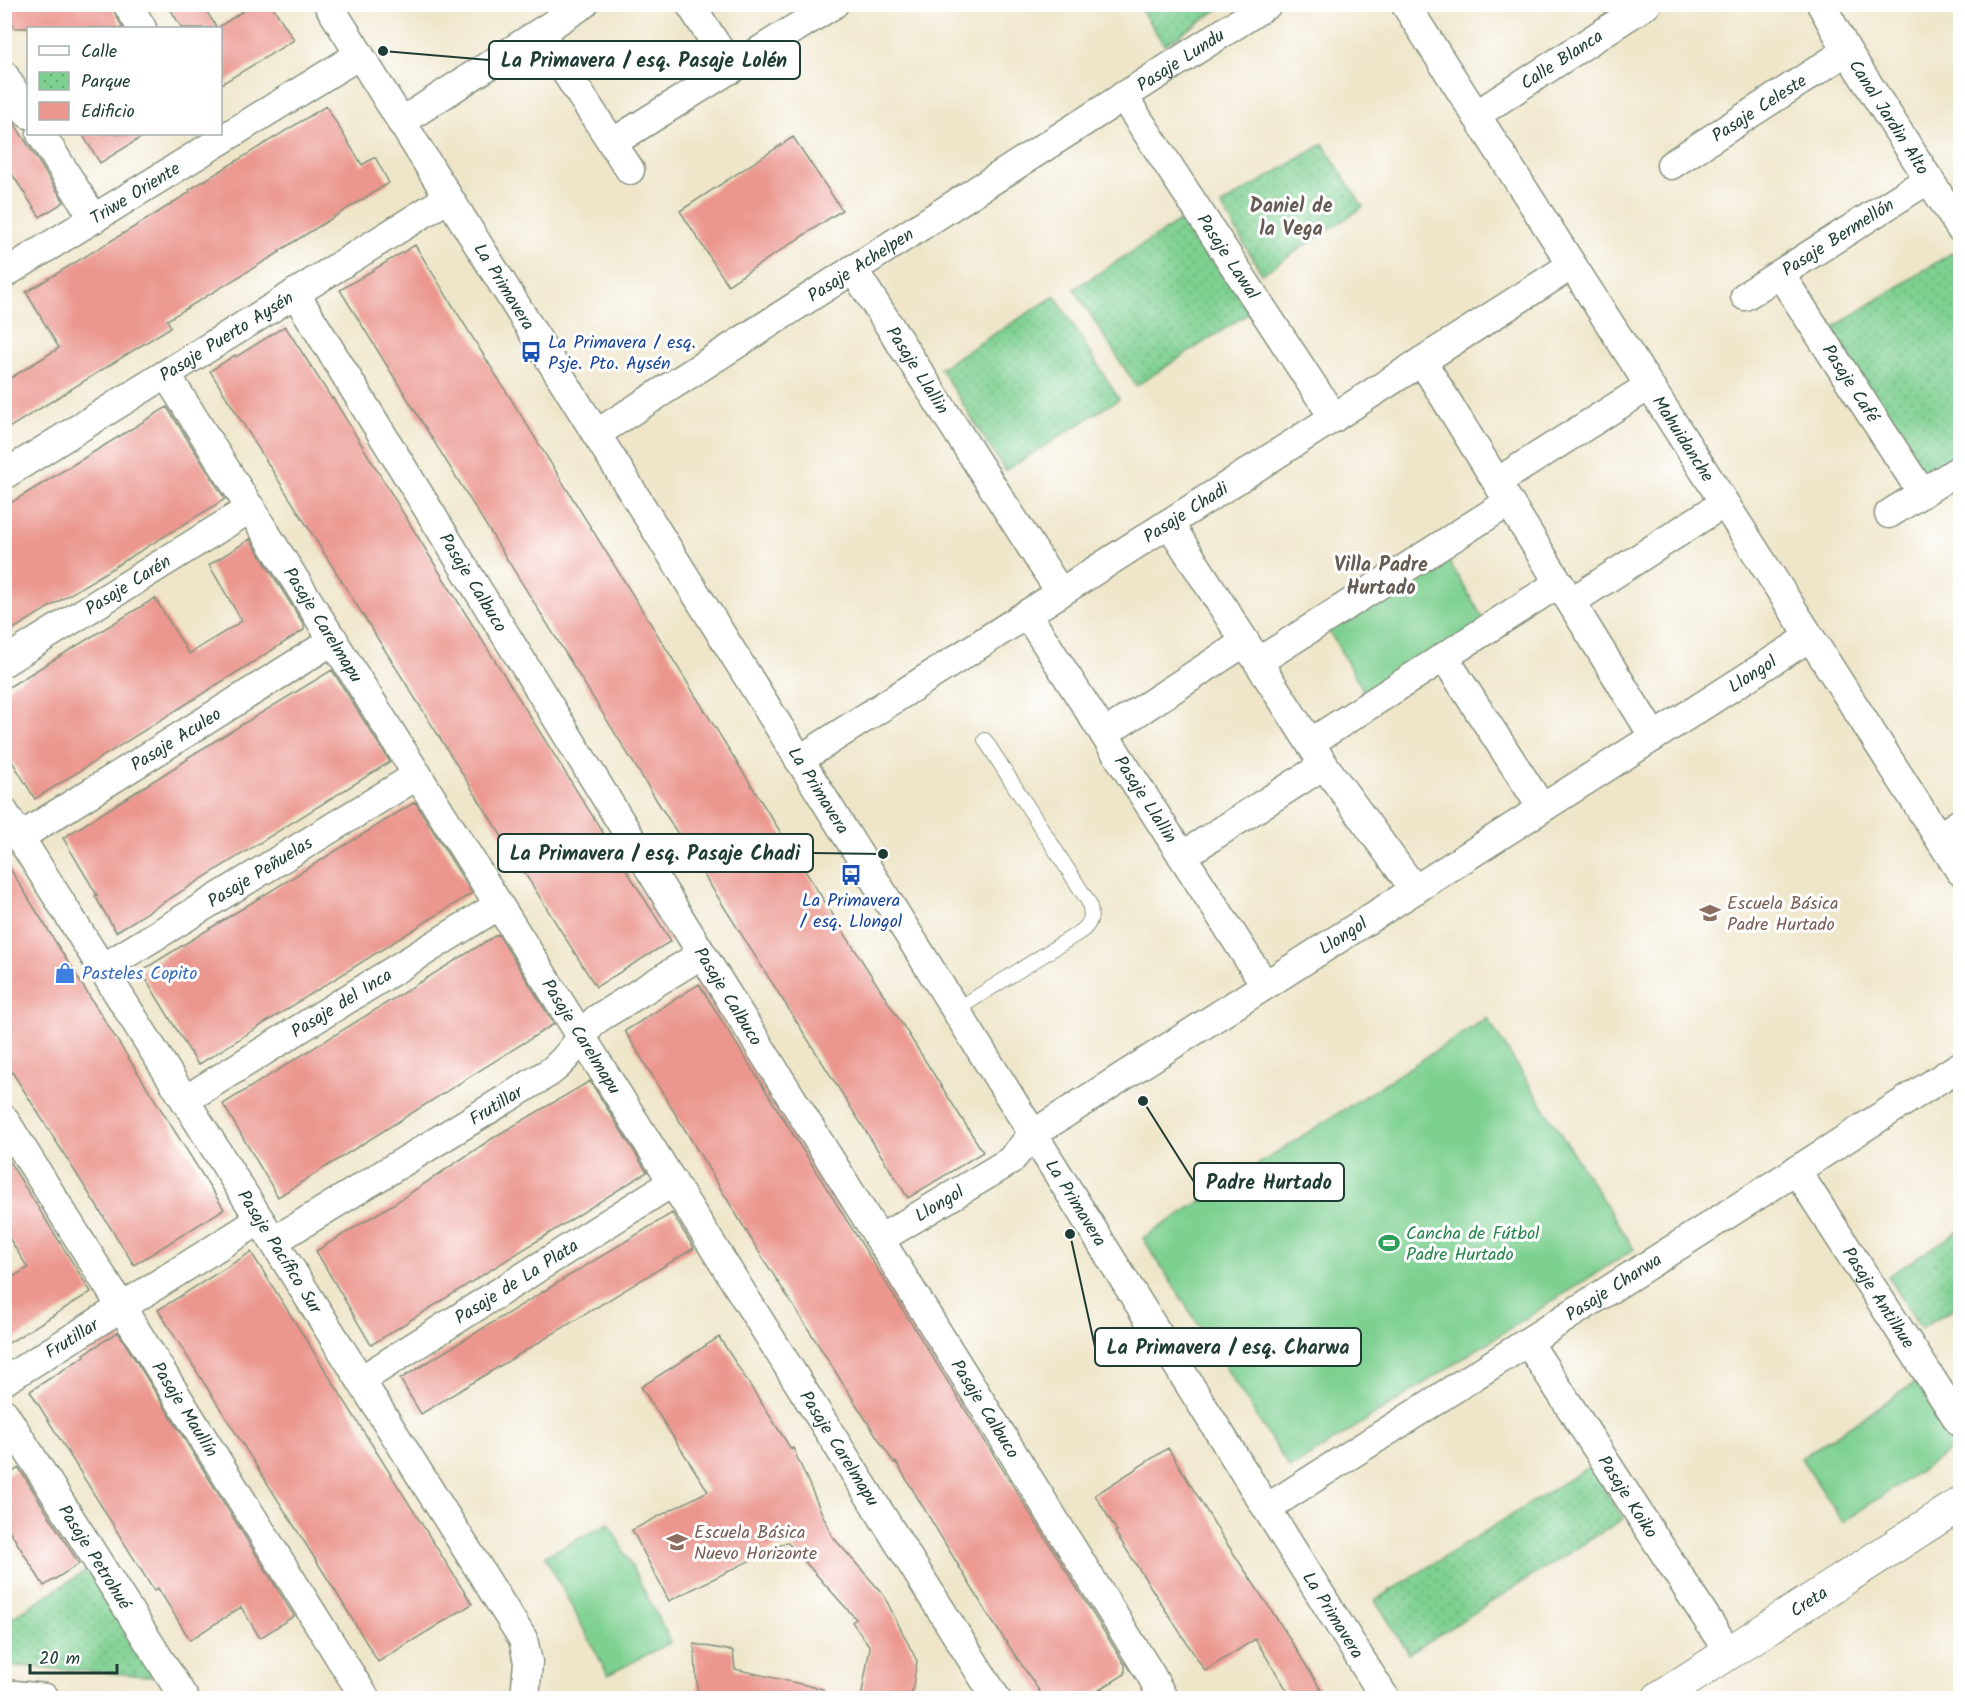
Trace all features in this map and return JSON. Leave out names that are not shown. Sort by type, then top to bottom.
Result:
[{"type":"street","points":[[127,4],[141,27]]},
{"type":"street","name":"La Primavera","points":[[328,4],[1384,1698]]},
{"type":"street","points":[[401,122],[584,4]]},
{"type":"street","points":[[690,4],[732,69]]},
{"type":"street","points":[[612,143],[834,4]]},
{"type":"street","name":"Pasaje Lundu","points":[[1124,96],[1268,4]]},
{"type":"street","name":"Mahuidanche","points":[[1405,4],[1810,637],[1950,830],[1960,871]]},
{"type":"street","name":"Calle Blanca","points":[[1476,115],[1647,4]]},
{"type":"street","name":"Canal Jardin Alto","points":[[1821,4],[1847,51],[1960,228]]},
{"type":"street","points":[[540,33],[630,170]]},
{"type":"street","name":"Pasaje Celeste","points":[[1671,165],[1847,51]]},
{"type":"street","name":"Triwe Oriente","points":[[222,133],[359,55]]},
{"type":"street","points":[[4,75],[27,112]]},
{"type":"street","name":"Pasaje Achelpen","points":[[596,434],[1124,96]]},
{"type":"street","name":"Pasaje Lawal","points":[[1124,96],[1334,417]]},
{"type":"street","points":[[42,135],[94,219]]},
{"type":"street","name":"Triwe Oriente","points":[[4,274],[94,219],[211,139]]},
{"type":"street","name":"Pasaje Bermellón","points":[[1745,296],[1929,179]]},
{"type":"street","name":"Pasaje Puerto Aysén","points":[[4,475],[448,198]]},
{"type":"street","name":"Pasaje Chadi","points":[[799,760],[1572,265]]},
{"type":"street","name":"Pasaje Llallin","points":[[853,269],[1060,592]]},
{"type":"street","name":"Pasaje Café","points":[[1780,274],[1922,494]]},
{"type":"street","name":"Pasaje Calbuco","points":[[295,293],[702,954],[1154,1680],[1163,1698]]},
{"type":"street","points":[[1422,361],[1654,737]]},
{"type":"street","name":"Pasaje Carelmapu","points":[[166,374],[996,1698]]},
{"type":"street","points":[[1104,734],[1251,652],[1503,492],[1649,386]]},
{"type":"street","points":[[1889,514],[1960,469]]},
{"type":"street","points":[[1182,856],[1444,657],[1565,593],[1724,503]]},
{"type":"street","name":"Pasaje Carén","points":[[4,662],[251,508]]},
{"type":"street","points":[[1169,523],[1317,754],[1415,890]]},
{"type":"street","name":"Pasaje Llallin","points":[[1027,614],[1265,985]]},
{"type":"street","name":"Llongol","points":[[880,1239],[1010,1161],[1033,1134],[1810,637]]},
{"type":"street","name":"Pasaje Aculeo","points":[[20,837],[334,640]]},
{"type":"street","points":[[1444,657],[1542,808]]},
{"type":"street","name":"Pasaje Peñuelas","points":[[103,968],[418,775]]},
{"type":"street","name":"Pasaje Pacífico Sur","points":[[4,812],[523,1640],[528,1662],[525,1698]]},
{"type":"street","name":"Pasaje del Inca","points":[[185,1100],[499,905]]},
{"type":"street","name":"Frutillar","points":[[4,1381],[122,1307],[267,1231],[550,1072],[568,1056],[588,1027],[606,1012],[702,954]]},
{"type":"street","name":"Pasaje Charwa","points":[[1267,1508],[1960,1066]]},
{"type":"street","name":"Pasaje Maullín","points":[[4,1119],[365,1698]]},
{"type":"street","name":"Pasaje Antilhue","points":[[1796,1170],[1960,1423]]},
{"type":"street","name":"Pasaje de La Plata","points":[[361,1380],[673,1182]]},
{"type":"street","name":"Pasaje Koiko","points":[[1528,1342],[1729,1653]]},
{"type":"street","name":"Pasaje Petrohué","points":[[4,1413],[184,1698]]},
{"type":"street","name":"Creta","points":[[1659,1698],[1960,1504]]},
{"type":"street","points":[[4,1694],[45,1698]]},
{"type":"lane","points":[[956,1010],[1080,932],[1089,924],[1091,918],[1088,901],[984,740]]},
{"type":"green space","points":[[1225,4],[1164,45],[1138,5]]},
{"type":"green space","points":[[1323,144],[1363,207],[1262,274],[1221,205]]},
{"type":"green space","points":[[1187,216],[1249,313],[1136,386],[1074,289]]},
{"type":"green space","points":[[1953,252],[1960,264],[1960,456],[1924,480],[1832,328]]},
{"type":"green space","points":[[1055,296],[1119,399],[1005,471],[940,368]]},
{"type":"green space","points":[[1444,553],[1487,625],[1366,695],[1325,624]]},
{"type":"green space","name":"Cancha de Fútbol Padre Hurtado","points":[[1487,1018],[1634,1249],[1290,1469],[1143,1238]]},
{"type":"green space","points":[[1960,1230],[1960,1304],[1921,1329],[1888,1276]]},
{"type":"green space","points":[[1916,1382],[1958,1445],[1843,1522],[1801,1458]]},
{"type":"green space","points":[[1590,1466],[1623,1519],[1409,1654],[1375,1600]]},
{"type":"green space","points":[[609,1523],[671,1642],[608,1675],[545,1556]]},
{"type":"green space","points":[[90,1568],[158,1677],[5,1665],[5,1622]]},
{"type":"building","points":[[4,4],[110,4],[122,27],[15,28],[4,11]]},
{"type":"building","points":[[167,4],[202,4],[216,27],[181,27]]},
{"type":"building","points":[[254,4],[271,4],[294,40],[222,84],[222,27],[220,26]]},
{"type":"building","points":[[326,106],[362,165],[375,157],[389,183],[167,320],[171,327],[4,431],[4,382],[59,348],[26,292],[149,218],[190,192],[189,190]]},
{"type":"building","points":[[4,107],[64,202],[40,217],[4,162]]},
{"type":"building","points":[[83,135],[145,135],[100,163]]},
{"type":"building","points":[[793,137],[842,210],[728,285],[680,211]]},
{"type":"building","points":[[415,245],[766,809],[983,1152],[908,1198],[659,804],[340,290]]},
{"type":"building","points":[[285,326],[333,398],[671,941],[596,987],[210,371]]},
{"type":"building","points":[[167,407],[225,499],[4,635],[4,507]]},
{"type":"building","points":[[250,539],[304,625],[304,630],[35,799],[4,748],[4,690],[155,598],[189,654],[242,621],[209,565]]},
{"type":"building","points":[[332,670],[390,762],[116,932],[63,838],[187,758]]},
{"type":"building","points":[[415,802],[472,893],[198,1065],[141,971]]},
{"type":"building","points":[[4,859],[224,1209],[134,1265],[4,1059]]},
{"type":"building","points":[[498,934],[554,1024],[278,1197],[223,1104]]},
{"type":"building","points":[[699,984],[1125,1665],[1125,1674],[1086,1698],[1044,1698],[990,1618],[896,1462],[894,1463],[759,1252],[625,1031]]},
{"type":"building","points":[[590,1081],[647,1172],[371,1345],[316,1251],[395,1203],[496,1136]]},
{"type":"building","points":[[4,1153],[91,1292],[4,1346],[4,1282],[28,1268],[4,1230]]},
{"type":"building","points":[[672,1213],[694,1248],[421,1414],[400,1379]]},
{"type":"building","points":[[251,1252],[472,1604],[378,1662],[158,1310]]},
{"type":"building","points":[[118,1332],[294,1616],[260,1638],[241,1607],[190,1640],[158,1588],[154,1591],[30,1391]]},
{"type":"building","points":[[719,1337],[791,1449],[793,1448],[832,1536],[883,1594],[917,1661],[911,1698],[861,1698],[870,1647],[852,1622],[856,1619],[787,1542],[669,1601],[632,1530],[708,1491],[641,1387]]},
{"type":"building","points":[[1168,1448],[1326,1698],[1292,1698],[1255,1639],[1205,1671],[1115,1532],[1117,1531],[1095,1495]]},
{"type":"building","points":[[19,1468],[79,1564],[44,1586],[4,1522],[4,1477]]},
{"type":"building","points":[[694,1644],[733,1651],[735,1669],[823,1689],[822,1698],[698,1698]]},
{"type":"place","name":"La Primavera / esq. Pasaje Lolén","points":[[383,51]]},
{"type":"place","name":"La Primavera / esq. Psje. Pto. Aysén","points":[[531,352]]},
{"type":"place","name":"La Primavera / esq. Pasaje Chadi","points":[[883,854]]},
{"type":"place","name":"La Primavera / esq. Llongol","points":[[851,875]]},
{"type":"place","name":"Escuela Básica Padre Hurtado","points":[[1710,913]]},
{"type":"place","name":"Pasteles Copito","points":[[65,973]]},
{"type":"place","name":"Padre Hurtado","points":[[1143,1101]]},
{"type":"place","name":"La Primavera / esq. Charwa","points":[[1070,1234]]},
{"type":"place","name":"Cancha de Fútbol Padre Hurtado","points":[[1389,1243]]},
{"type":"place","name":"Escuela Básica Nuevo Horizonte","points":[[677,1542]]},
{"type":"district","name":"Daniel de la Vega","points":[[1291,216]]},
{"type":"district","name":"Villa Padre Hurtado","points":[[1381,576]]}]
